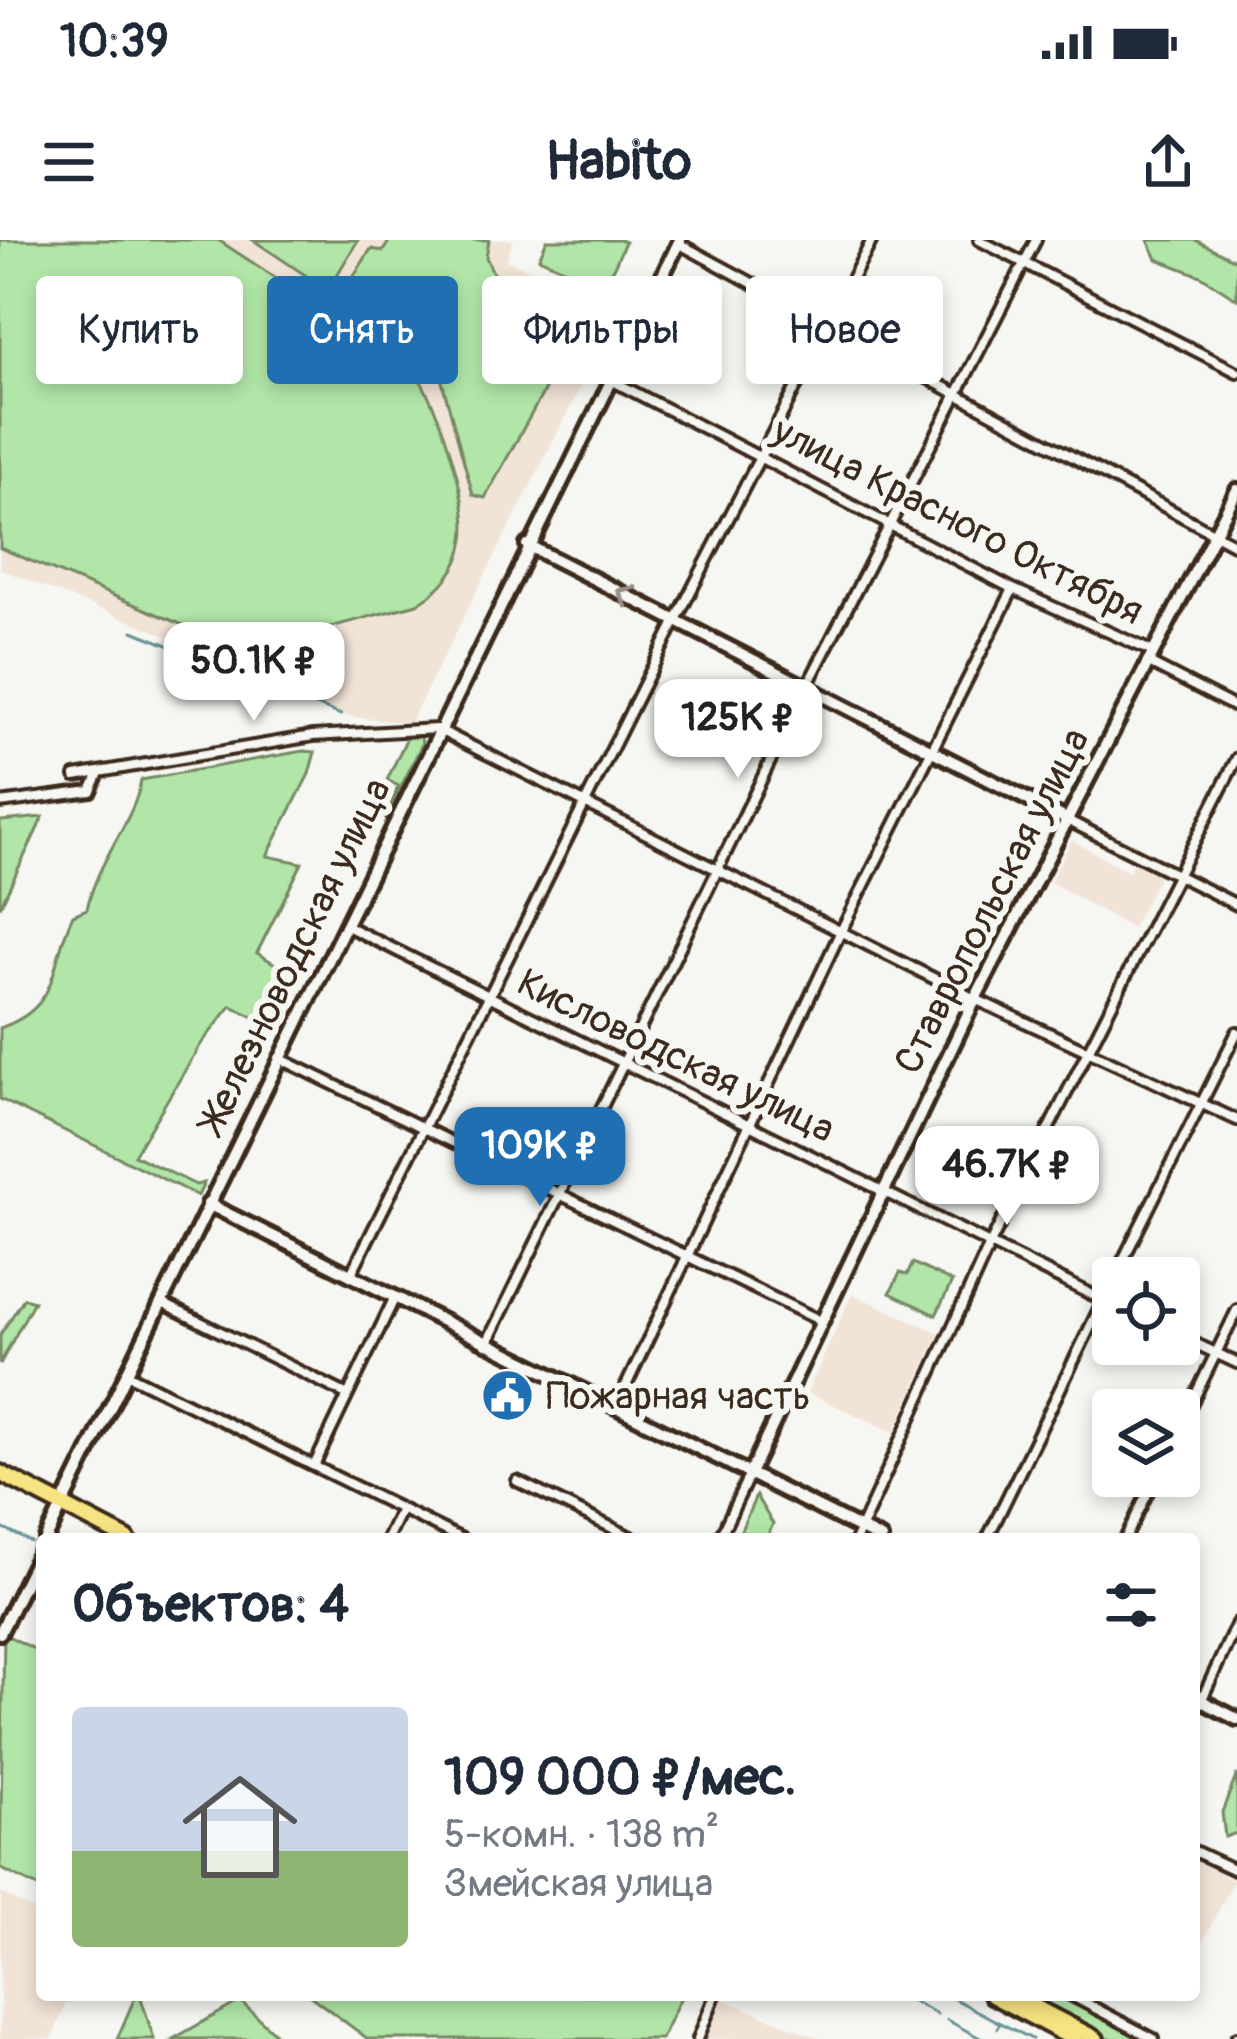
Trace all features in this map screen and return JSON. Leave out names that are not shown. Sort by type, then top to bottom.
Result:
[{"type":"highway","points":[[0,1473],[98,1533]]},
{"type":"highway","points":[[0,1482],[114,1533]]},
{"type":"highway","points":[[1004,2001],[1070,2039]]},
{"type":"highway","points":[[1023,2001],[1096,2039]]},
{"type":"main road","name":"Железноводская улица","points":[[661,276],[679,241]]},
{"type":"main road","name":"Железноводская улица","points":[[49,1533],[607,384]]},
{"type":"main road","name":"Ставропольская улица","points":[[751,1471],[975,998],[1237,490]]},
{"type":"main road","points":[[527,545],[1066,819]]},
{"type":"main road","points":[[208,1204],[485,1345],[751,1471],[856,1533]]},
{"type":"main road","points":[[0,1634],[36,1560]]},
{"type":"main road","points":[[1200,1700],[1237,1718]]},
{"type":"street","points":[[855,276],[872,240]]},
{"type":"street","points":[[979,240],[1237,372]]},
{"type":"street","points":[[485,1345],[806,688],[1036,240]]},
{"type":"street","points":[[679,241],[746,278]]},
{"type":"street","name":"улица Красного Октября","points":[[617,384],[1148,656],[1237,708]]},
{"type":"street","points":[[350,1278],[676,620],[799,384]]},
{"type":"street","points":[[939,384],[1237,546]]},
{"type":"street","points":[[616,1407],[841,931],[1013,590]]},
{"type":"street","points":[[75,776],[314,736],[437,729],[975,998],[1237,1120]]},
{"type":"street","points":[[858,1533],[990,1244],[1237,758]]},
{"type":"street","points":[[0,803],[91,791],[100,772]]},
{"type":"street","points":[[1066,819],[1237,905]]},
{"type":"street","name":"Кисловодская улица","points":[[343,924],[1092,1295]]},
{"type":"street","points":[[1125,1257],[1237,1032]]},
{"type":"street","points":[[278,1057],[820,1321]]},
{"type":"street","points":[[314,1466],[394,1299]]},
{"type":"street","points":[[160,1303],[348,1395]]},
{"type":"street","points":[[1198,1389],[1237,1310]]},
{"type":"street","points":[[990,1533],[1092,1334]]},
{"type":"street","points":[[1200,1346],[1237,1363]]},
{"type":"street","points":[[125,1373],[450,1533]]},
{"type":"street","name":"Ставропольская улица","points":[[722,1533],[751,1471]]},
{"type":"street","points":[[517,1481],[623,1533]]},
{"type":"street","points":[[1128,1533],[1146,1497]]},
{"type":"street","points":[[389,1533],[401,1509]]},
{"type":"street","points":[[1200,1695],[1237,1623]]},
{"type":"street","points":[[1200,1854],[1237,1871]]},
{"type":"street","points":[[698,2039],[713,2001]]},
{"type":"street","points":[[1081,2001],[1154,2039]]},
{"type":"shaded area","points":[[0,240],[513,240],[506,260],[545,276],[482,276],[482,384],[582,384],[410,723],[346,716],[296,695],[297,688],[0,569]]},
{"type":"shaded area","points":[[1072,840],[1128,872],[1135,861],[1161,873],[1132,928],[1050,882]]},
{"type":"shaded area","points":[[852,1294],[939,1333],[894,1432],[807,1393]]},
{"type":"shaded area","points":[[1200,1863],[1234,1880],[1200,1947]]},
{"type":"shaded area","points":[[1,1893],[36,1911],[36,2001],[67,2001],[52,2039],[0,2039]]},
{"type":"shaded area","points":[[721,2001],[727,2001],[821,2039],[707,2039]]},
{"type":"green space","points":[[0,240],[218,240],[273,276],[267,276],[267,384],[422,384],[457,475],[465,522],[458,559],[448,577],[417,604],[252,648],[209,636],[0,548]]},
{"type":"green space","points":[[253,240],[358,240],[336,276],[307,276]]},
{"type":"green space","points":[[390,240],[489,240],[486,257],[497,276],[482,276],[482,384],[548,384],[485,498],[473,495],[443,384],[458,384],[458,276],[354,276],[371,249],[383,251]]},
{"type":"green space","points":[[547,240],[625,242],[610,276],[580,276],[539,258]]},
{"type":"green space","points":[[1148,240],[1195,240],[1237,261],[1237,299],[1201,276],[1157,259]]},
{"type":"green space","points":[[409,733],[421,737],[422,744],[385,820],[398,786],[387,780]]},
{"type":"green space","points":[[315,752],[309,774],[267,856],[302,863],[257,953],[297,977],[296,997],[278,1029],[231,1006],[201,1044],[134,1155],[196,1185],[204,1183],[198,1196],[0,1099],[0,1028],[20,1019],[44,996],[73,915],[87,909],[141,780]]},
{"type":"green space","points":[[43,817],[0,907],[0,821]]},
{"type":"green space","points":[[913,1263],[952,1282],[936,1315],[890,1293],[900,1273],[907,1275]]},
{"type":"green space","points":[[24,1298],[34,1301],[0,1364],[0,1335]]},
{"type":"green space","points":[[756,1496],[773,1524],[769,1533],[740,1533]]},
{"type":"green space","points":[[4,1634],[36,1650],[36,1886],[0,1868]]},
{"type":"green space","points":[[1237,1774],[1237,1833],[1225,1837],[1222,1812]]},
{"type":"green space","points":[[133,2001],[142,2001],[154,2039],[117,2039]]},
{"type":"green space","points":[[240,2001],[281,2039],[173,2039]]},
{"type":"green space","points":[[317,2001],[679,2001],[661,2039],[368,2039]]},
{"type":"green space","points":[[1033,2001],[1074,2001],[1147,2039],[1106,2039]]},
{"type":"waterway","points":[[133,631],[341,715]]},
{"type":"waterway","points":[[0,1527],[31,1542]]},
{"type":"waterway","points":[[912,2001],[937,2014]]},
{"type":"waterway","points":[[958,2001],[1000,2023]]},
{"type":"waterway","points":[[947,2020],[982,2039]]},
{"type":"waterway","points":[[997,2028],[1000,2023],[1032,2039]]},
{"type":"place","name":"Пожарная часть","points":[[507,1396]]}]
